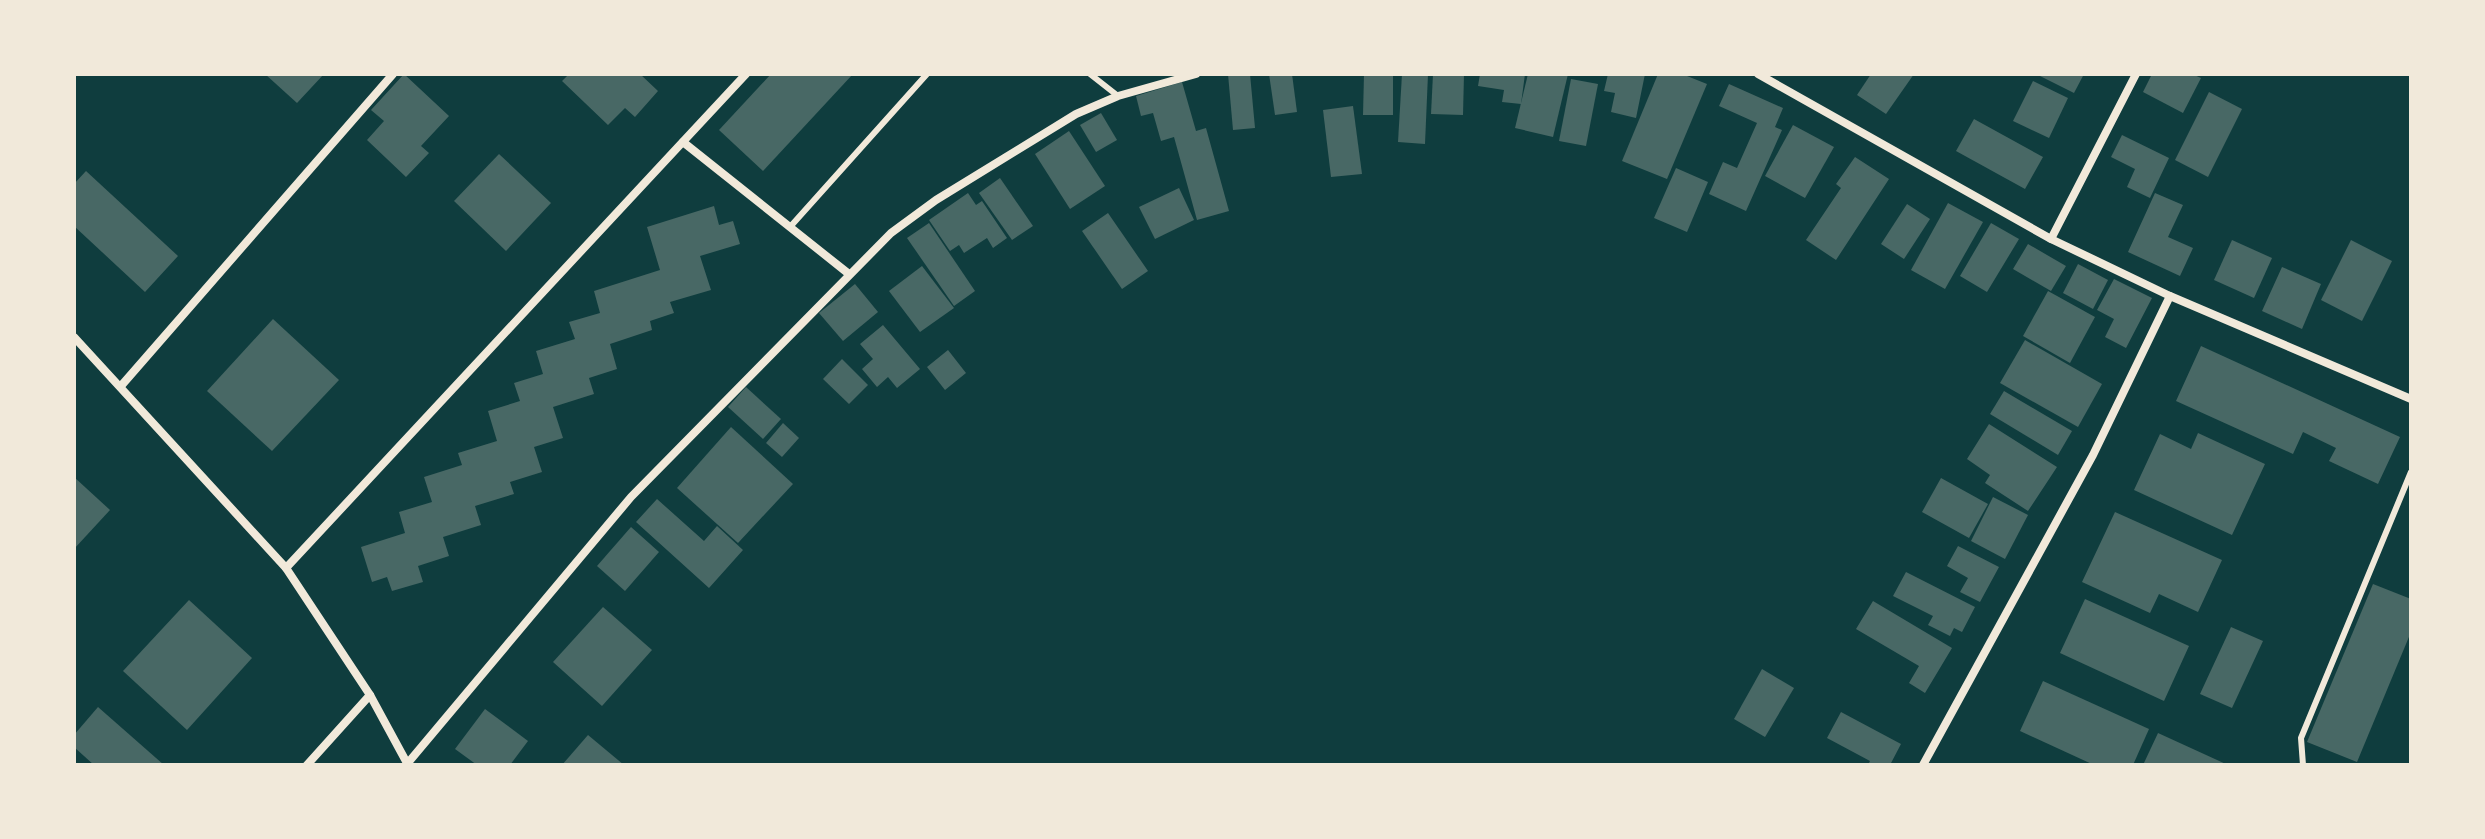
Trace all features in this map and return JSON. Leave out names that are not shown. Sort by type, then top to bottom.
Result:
[{"type":"street","points":[[121,386],[393,74]]},
{"type":"street","points":[[286,568],[746,74]]},
{"type":"street","points":[[74,337],[286,568],[370,695],[408,764],[631,497],[891,233],[936,200],[1076,114],[1118,96],[1196,74]]},
{"type":"street","points":[[1758,74],[2051,239],[2170,296],[2411,399]]},
{"type":"street","points":[[2051,239],[2136,74]]},
{"type":"street","points":[[683,142],[849,274]]},
{"type":"street","points":[[1923,765],[2093,455],[2170,296]]},
{"type":"street","points":[[307,765],[370,695]]},
{"type":"lane","points":[[790,227],[927,74]]},
{"type":"lane","points":[[1090,74],[1118,96]]},
{"type":"lane","points":[[2303,765],[2301,738],[2411,472]]},
{"type":"building","points":[[265,74],[324,74],[297,103]]},
{"type":"building","points":[[404,74],[449,116],[421,146],[429,153],[406,177],[367,140],[384,121],[371,110]]},
{"type":"building","points":[[569,74],[640,74],[658,91],[635,117],[625,108],[608,125],[562,81]]},
{"type":"building","points":[[771,74],[853,74],[763,171],[719,130]]},
{"type":"building","points":[[1228,74],[1250,74],[1255,128],[1233,130]]},
{"type":"building","points":[[1269,74],[1292,74],[1297,112],[1275,115]]},
{"type":"building","points":[[1364,74],[1393,74],[1393,115],[1363,115]]},
{"type":"building","points":[[1402,74],[1428,74],[1425,144],[1398,142]]},
{"type":"building","points":[[1433,74],[1464,74],[1463,115],[1431,114]]},
{"type":"building","points":[[1480,74],[1525,74],[1521,104],[1502,102],[1504,90],[1478,86]]},
{"type":"building","points":[[1528,74],[1568,74],[1553,137],[1515,128]]},
{"type":"building","points":[[1608,74],[1645,74],[1636,118],[1611,112],[1615,93],[1604,91]]},
{"type":"building","points":[[1658,74],[1682,74],[1707,84],[1667,179],[1622,161]]},
{"type":"building","points":[[1871,74],[1914,74],[1886,114],[1857,95]]},
{"type":"building","points":[[2036,74],[2084,74],[2074,93]]},
{"type":"building","points":[[2152,74],[2192,74],[2201,78],[2183,113],[2143,92]]},
{"type":"building","points":[[1571,79],[1598,84],[1586,146],[1559,141]]},
{"type":"building","points":[[2033,81],[2068,98],[2049,138],[2013,121]]},
{"type":"building","points":[[1182,82],[1196,131],[1206,128],[1229,211],[1197,220],[1174,137],[1161,141],[1153,113],[1141,116],[1136,96]]},
{"type":"building","points":[[1729,84],[1783,108],[1775,127],[1782,130],[1746,211],[1709,194],[1723,162],[1737,168],[1757,123],[1719,106]]},
{"type":"building","points":[[2209,92],[2242,109],[2208,177],[2175,160]]},
{"type":"building","points":[[1353,106],[1362,174],[1331,177],[1323,110]]},
{"type":"building","points":[[1101,113],[1117,140],[1096,152],[1080,125]]},
{"type":"building","points":[[1974,119],[2043,157],[2025,189],[1956,151]]},
{"type":"building","points":[[1793,125],[1834,147],[1805,198],[1765,176]]},
{"type":"building","points":[[1069,131],[1105,186],[1070,209],[1035,154]]},
{"type":"building","points":[[2122,135],[2169,158],[2150,198],[2127,187],[2135,169],[2111,157]]},
{"type":"building","points":[[499,154],[551,203],[506,251],[454,201]]},
{"type":"building","points":[[1855,157],[1889,179],[1836,260],[1806,240],[1841,188],[1836,184]]},
{"type":"building","points":[[1676,168],[1708,182],[1687,232],[1654,218]]},
{"type":"building","points":[[86,171],[178,256],[145,292],[74,226],[74,184]]},
{"type":"building","points":[[1000,178],[1033,226],[1012,240],[979,193]]},
{"type":"building","points":[[1179,188],[1194,220],[1155,239],[1139,207]]},
{"type":"building","points":[[968,193],[976,205],[982,201],[1007,238],[993,248],[987,238],[964,253],[959,245],[950,251],[929,220]]},
{"type":"building","points":[[2155,193],[2183,205],[2168,237],[2193,248],[2180,276],[2128,252]]},
{"type":"building","points":[[1948,203],[1983,222],[1945,289],[1911,270]]},
{"type":"building","points":[[1907,204],[1930,219],[1904,259],[1881,244]]},
{"type":"building","points":[[714,206],[719,225],[733,221],[740,244],[700,256],[711,290],[670,302],[674,313],[650,321],[652,330],[610,344],[617,369],[589,378],[594,394],[553,407],[563,438],[534,447],[542,472],[510,482],[514,494],[475,506],[481,525],[443,537],[449,556],[418,566],[423,582],[392,591],[387,577],[372,582],[361,547],[405,533],[399,512],[432,502],[424,477],[462,465],[458,453],[497,441],[488,411],[520,401],[514,383],[543,374],[536,351],[575,339],[569,322],[600,313],[594,291],[660,270],[647,227]]},
{"type":"building","points":[[1108,213],[1148,271],[1122,289],[1082,231]]},
{"type":"building","points":[[929,223],[975,291],[954,306],[907,238]]},
{"type":"building","points":[[1991,223],[2019,239],[1987,292],[1960,276]]},
{"type":"building","points":[[2232,240],[2272,258],[2254,298],[2214,280]]},
{"type":"building","points":[[2351,240],[2392,261],[2362,321],[2321,300]]},
{"type":"building","points":[[2028,244],[2066,266],[2051,291],[2013,269]]},
{"type":"building","points":[[2078,264],[2108,280],[2093,309],[2063,293]]},
{"type":"building","points":[[922,266],[954,308],[920,332],[889,291]]},
{"type":"building","points":[[2282,267],[2321,284],[2302,329],[2262,311]]},
{"type":"building","points":[[2114,279],[2152,298],[2126,348],[2105,337],[2114,319],[2097,310]]},
{"type":"building","points":[[855,284],[878,312],[843,341],[819,313]]},
{"type":"building","points":[[2048,291],[2095,317],[2070,363],[2023,336]]},
{"type":"building","points":[[273,319],[339,380],[272,451],[207,391]]},
{"type":"building","points":[[883,325],[920,369],[897,388],[888,377],[877,387],[862,369],[873,359],[860,344]]},
{"type":"building","points":[[2025,340],[2102,384],[2078,427],[2000,383]]},
{"type":"building","points":[[2201,346],[2400,437],[2378,484],[2329,461],[2336,448],[2303,432],[2293,454],[2176,401]]},
{"type":"building","points":[[948,350],[966,373],[945,390],[927,367]]},
{"type":"building","points":[[842,359],[868,385],[849,404],[823,379]]},
{"type":"building","points":[[746,387],[781,419],[763,439],[728,407]]},
{"type":"building","points":[[2004,391],[2072,431],[2058,455],[1990,414]]},
{"type":"building","points":[[783,423],[799,438],[782,457],[766,443]]},
{"type":"building","points":[[1989,424],[2057,467],[2028,511],[1985,483],[1990,475],[1967,459]]},
{"type":"building","points":[[731,427],[793,484],[738,543],[677,488]]},
{"type":"building","points":[[2198,433],[2265,464],[2232,535],[2134,490],[2160,434],[2191,449]]},
{"type":"building","points":[[74,477],[110,510],[74,549]]},
{"type":"building","points":[[1941,478],[1988,504],[1969,538],[1922,512]]},
{"type":"building","points":[[1993,497],[2028,515],[2005,559],[1971,541]]},
{"type":"building","points":[[657,499],[704,541],[717,526],[743,550],[709,588],[636,522]]},
{"type":"building","points":[[2115,512],[2222,560],[2198,612],[2159,594],[2150,613],[2082,582]]},
{"type":"building","points":[[631,527],[659,552],[625,591],[597,566]]},
{"type":"building","points":[[1958,546],[1999,567],[1980,602],[1960,592],[1968,578],[1947,566]]},
{"type":"building","points":[[1906,572],[1975,607],[1962,632],[1954,628],[1950,636],[1928,625],[1933,616],[1893,596]]},
{"type":"building","points":[[2373,584],[2411,599],[2411,632],[2357,762],[2307,742]]},
{"type":"building","points":[[2085,599],[2189,646],[2164,701],[2060,653]]},
{"type":"building","points":[[189,600],[252,658],[187,730],[123,671]]},
{"type":"building","points":[[1873,601],[1952,648],[1925,693],[1909,683],[1919,666],[1856,629]]},
{"type":"building","points":[[603,607],[652,650],[602,706],[553,662]]},
{"type":"building","points":[[2231,627],[2263,641],[2232,708],[2200,694]]},
{"type":"building","points":[[1762,669],[1794,688],[1765,737],[1734,719]]},
{"type":"building","points":[[2043,681],[2149,729],[2133,765],[2094,765],[2020,731]]},
{"type":"building","points":[[98,707],[164,765],[94,765],[74,747],[74,735]]},
{"type":"building","points":[[485,709],[528,741],[510,765],[477,765],[455,749]]},
{"type":"building","points":[[1841,712],[1901,744],[1890,765],[1868,765],[1870,761],[1827,738]]},
{"type":"building","points":[[2158,733],[2228,765],[2143,765]]},
{"type":"building","points":[[588,735],[624,765],[562,765]]}]
